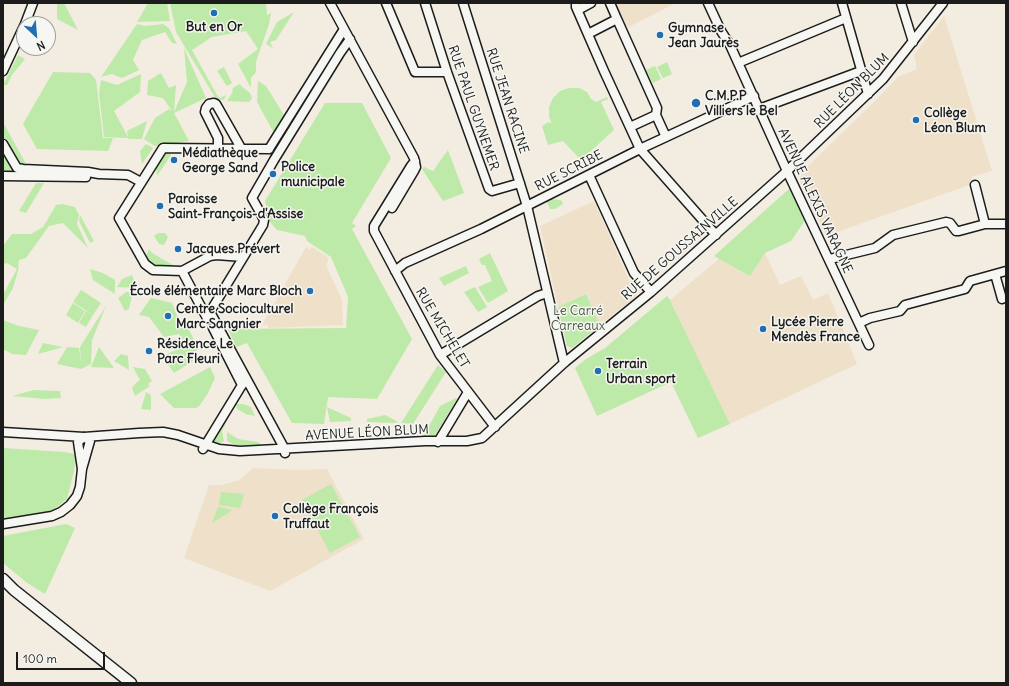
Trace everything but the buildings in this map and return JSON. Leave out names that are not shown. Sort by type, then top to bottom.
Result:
[{"type":"main road","points":[[3,579],[14,590],[131,683]]},
{"type":"main road","points":[[3,584],[14,590]]},
{"type":"street","points":[[28,16],[33,3]]},
{"type":"street","points":[[208,313],[263,225],[264,220],[252,198],[340,52],[350,40],[330,3]]},
{"type":"street","points":[[386,3],[415,72],[447,72]]},
{"type":"street","name":"RUE PAUL GUYNEMER","points":[[425,3],[447,72],[488,189],[492,191],[520,183]]},
{"type":"street","name":"RUE JEAN RACINE","points":[[463,3],[527,206],[564,363]]},
{"type":"street","points":[[591,3],[577,6],[588,34],[640,149],[716,235]]},
{"type":"street","points":[[610,3],[657,108],[656,115],[666,137]]},
{"type":"street","name":"AVENUE ALEXIS VARAGNE","points":[[708,3],[738,62],[787,171],[870,345]]},
{"type":"street","points":[[842,3],[868,94]]},
{"type":"street","points":[[901,3],[913,42]]},
{"type":"street","name":"RUE LÉON BLUM","points":[[787,171],[883,79],[943,3]]},
{"type":"street","points":[[738,62],[846,18]]},
{"type":"street","points":[[588,34],[617,19]]},
{"type":"street","points":[[269,149],[344,29]]},
{"type":"street","name":"RUE MICHELET","points":[[350,40],[415,161],[374,226],[376,236],[440,355],[494,427]]},
{"type":"street","points":[[3,71],[16,43]]},
{"type":"street","points":[[759,109],[861,71]]},
{"type":"street","name":"RUE SCRIBE","points":[[395,271],[405,263],[479,230],[640,149],[754,96]]},
{"type":"street","points":[[218,148],[218,138],[205,112],[209,104],[214,103],[216,104],[241,148]]},
{"type":"street","points":[[630,127],[656,115]]},
{"type":"street","points":[[3,144],[17,172]]},
{"type":"street","points":[[243,257],[216,255],[210,256],[182,271],[153,270],[148,268],[145,264],[120,218],[162,148],[269,149]]},
{"type":"street","points":[[269,149],[274,160]]},
{"type":"street","name":"RUE DE GOUSSAINVILLE","points":[[480,439],[564,363],[651,292],[787,171]]},
{"type":"street","points":[[3,176],[17,172],[88,177],[99,174],[128,175],[141,182]]},
{"type":"street","points":[[589,175],[634,273],[651,292]]},
{"type":"street","points":[[975,185],[985,224]]},
{"type":"street","points":[[830,259],[875,248],[893,235],[946,222],[950,223],[956,231],[985,224],[1006,224]]},
{"type":"street","points":[[182,271],[208,313],[245,384],[285,451]]},
{"type":"street","points":[[859,323],[870,318],[900,311],[905,305],[965,289],[970,281],[1006,271]]},
{"type":"street","points":[[995,274],[1002,283],[1002,300]]},
{"type":"street","points":[[440,355],[538,296],[547,293]]},
{"type":"street","points":[[204,447],[245,384]]},
{"type":"street","points":[[438,442],[468,392]]},
{"type":"street","points":[[3,432],[84,441]]},
{"type":"street","name":"AVENUE LÉON BLUM","points":[[84,441],[156,432],[178,436],[215,453],[238,455],[285,451],[425,445],[438,442],[480,439]]},
{"type":"street","points":[[3,436],[84,441]]},
{"type":"street","points":[[3,524],[43,518],[61,512],[70,505],[77,496],[80,487],[84,441]]},
{"type":"street","points":[[82,469],[84,441]]},
{"type":"shaded area","points":[[614,3],[676,3],[629,27],[624,26]]},
{"type":"shaded area","name":"Collège Léon Blum","points":[[944,16],[992,171],[971,177],[972,184],[826,236],[800,181],[802,172],[898,77],[917,69],[914,55]]},
{"type":"shaded area","points":[[594,201],[636,296],[600,325],[586,294],[558,307],[540,226]]},
{"type":"shaded area","name":"École élémentaire Marc Bloch","points":[[306,247],[310,250],[312,247],[329,258],[326,265],[342,300],[343,325],[268,328],[268,325],[262,325]]},
{"type":"shaded area","name":"Lycée Pierre Mendès France","points":[[765,253],[780,285],[801,276],[813,300],[828,293],[857,364],[730,424],[670,300],[720,258],[750,276]]},
{"type":"shaded area","name":"Collège François Truffaut","points":[[253,468],[299,470],[327,469],[364,539],[270,591],[184,558],[209,485],[221,485],[240,480]]},
{"type":"green space","points":[[57,3],[64,3],[78,30],[57,19]]},
{"type":"green space","points":[[148,3],[167,3],[170,21],[137,22]]},
{"type":"green space","points":[[170,3],[266,3],[267,15],[271,13],[269,24],[256,62],[256,72],[251,78],[251,88],[238,64],[258,49],[246,31],[212,37],[192,50],[217,95],[220,98],[226,95],[224,100],[216,99],[176,32]]},
{"type":"green space","points":[[294,12],[276,40],[270,42],[273,48],[266,44],[277,22]]},
{"type":"green space","points":[[137,24],[146,26],[163,24],[169,28],[177,44],[172,43],[165,32],[142,40],[133,60],[139,70],[122,78],[112,74],[101,77]]},
{"type":"green space","points":[[184,48],[206,98],[174,113],[189,141],[155,146],[144,139],[155,118],[169,109],[172,111],[163,98],[147,95],[148,81],[161,73],[169,88],[176,85],[174,112],[187,82]]},
{"type":"green space","points":[[18,56],[25,59],[12,75],[7,85],[3,85]]},
{"type":"green space","points":[[667,62],[672,74],[663,78],[657,67]]},
{"type":"green space","points":[[655,66],[661,79],[653,83],[646,70]]},
{"type":"green space","points":[[224,67],[232,83],[227,86],[217,71]]},
{"type":"green space","points":[[53,72],[90,73],[96,80],[103,138],[113,138],[108,151],[37,149],[23,124]]},
{"type":"green space","points":[[141,74],[140,92],[114,111],[128,137],[127,131],[147,121],[142,139],[104,137],[99,93],[101,80],[117,85]]},
{"type":"green space","points":[[258,81],[266,86],[284,115],[274,133],[257,102]]},
{"type":"green space","points":[[239,84],[250,93],[252,98],[249,102],[227,101],[233,88]]},
{"type":"green space","points":[[569,88],[579,88],[587,92],[591,99],[596,102],[607,97],[608,99],[601,102],[614,130],[581,160],[563,141],[548,145],[542,126],[549,122],[552,124],[549,117],[549,107],[553,98],[560,91]]},
{"type":"green space","points":[[325,103],[362,103],[391,158],[352,223],[356,226],[352,229],[412,339],[377,399],[328,397],[324,424],[292,423],[247,343],[236,347],[228,329],[346,328],[348,297],[331,257],[307,241],[305,236],[277,230],[270,222],[265,201]]},
{"type":"green space","points":[[3,122],[26,164],[21,164],[9,146],[3,135]]},
{"type":"green space","points":[[146,144],[153,148],[142,164],[140,151]]},
{"type":"green space","points":[[166,150],[171,155],[157,176],[156,167]]},
{"type":"green space","points":[[448,150],[464,193],[443,201],[422,169],[424,167],[433,171]]},
{"type":"green space","points":[[3,156],[7,158],[11,168],[14,169],[12,174],[3,174]]},
{"type":"green space","points":[[36,183],[44,183],[26,213],[19,211]]},
{"type":"green space","points":[[790,188],[806,219],[791,241],[765,253],[750,276],[714,256]]},
{"type":"green space","points":[[552,199],[561,200],[563,204],[555,209],[550,209],[547,202]]},
{"type":"green space","points":[[62,204],[75,207],[79,215],[77,224],[88,248],[63,223],[49,226],[26,258],[19,260],[19,267],[13,288],[3,305],[3,295],[17,269],[7,263],[3,264],[3,246],[12,234],[31,234],[43,227],[56,205]]},
{"type":"green space","points":[[80,215],[94,241],[90,243],[79,221]]},
{"type":"green space","points":[[158,233],[165,233],[168,237],[164,245],[159,244],[154,236]]},
{"type":"green space","points":[[149,249],[152,253],[173,265],[152,265],[146,256]]},
{"type":"green space","points":[[490,253],[508,291],[488,303],[478,287],[492,281],[485,265],[482,265],[479,259]]},
{"type":"green space","points":[[466,266],[469,273],[444,286],[439,278]]},
{"type":"green space","points":[[90,269],[103,273],[115,280],[115,294],[93,280]]},
{"type":"green space","points":[[132,275],[137,288],[117,287],[122,279]]},
{"type":"green space","points":[[475,287],[487,307],[478,312],[464,292]]},
{"type":"green space","points":[[81,290],[101,303],[93,315],[73,302]]},
{"type":"green space","points":[[126,292],[133,292],[129,309],[125,311],[118,298]]},
{"type":"green space","name":"Le Carré Carreaux","points":[[586,294],[600,325],[572,348],[567,346],[558,307]]},
{"type":"green space","points":[[667,296],[730,424],[698,438],[671,382],[597,416],[575,368],[586,359],[605,348]]},
{"type":"green space","points":[[151,298],[172,303],[178,318],[190,332],[199,349],[190,354],[193,361],[174,373],[162,356],[181,348],[185,345],[185,342],[179,334],[164,337],[149,317],[139,315]]},
{"type":"green space","points":[[73,303],[85,311],[78,323],[66,315]]},
{"type":"green space","points":[[106,306],[92,340],[91,364],[81,369],[57,364],[67,347],[79,348],[81,362],[80,347]]},
{"type":"green space","points":[[86,311],[93,315],[86,327],[79,323]]},
{"type":"green space","points":[[3,320],[19,326],[39,330],[26,355],[12,354],[3,349]]},
{"type":"green space","points":[[43,343],[63,347],[38,354]]},
{"type":"green space","points":[[99,347],[114,368],[91,367]]},
{"type":"green space","points":[[121,354],[128,356],[129,370],[114,361]]},
{"type":"green space","points":[[438,365],[446,372],[413,424],[401,423]]},
{"type":"green space","points":[[133,367],[145,369],[152,381],[148,384],[150,386],[135,396],[132,388],[140,380]]},
{"type":"green space","points":[[210,367],[215,378],[207,395],[196,408],[174,408],[160,394]]},
{"type":"green space","points":[[34,390],[60,391],[61,398],[45,399],[12,396]]},
{"type":"green space","points":[[146,392],[151,395],[151,410],[141,409]]},
{"type":"green space","points":[[456,398],[457,399],[434,437],[423,437],[440,406]]},
{"type":"green space","points":[[236,404],[243,404],[251,407],[255,416],[246,414],[237,409]]},
{"type":"green space","points":[[234,406],[222,431],[224,441],[214,443],[213,441],[217,432]]},
{"type":"green space","points":[[327,407],[351,418],[351,421],[330,422]]},
{"type":"green space","points":[[385,415],[398,422],[367,422],[367,419]]},
{"type":"green space","points":[[227,432],[238,439],[258,442],[264,447],[239,447],[227,441]]},
{"type":"green space","points":[[3,448],[76,454],[74,471],[67,499],[51,512],[3,519]]},
{"type":"green space","points":[[331,484],[360,537],[330,553],[302,500]]},
{"type":"green space","points":[[221,492],[244,494],[240,508],[219,505]]},
{"type":"green space","points":[[218,507],[233,510],[212,523]]},
{"type":"green space","points":[[66,524],[75,528],[45,594],[26,582],[3,563],[3,536]]},
{"type":"place","name":"But en Or","points":[[214,13]]},
{"type":"place","name":"Gymnase Jean Jaurès","points":[[660,35]]},
{"type":"place","name":"C.M.P.P Villiers le Bel","points":[[696,103]]},
{"type":"place","name":"Collège Léon Blum","points":[[916,120]]},
{"type":"place","name":"Médiathèque George Sand","points":[[174,160]]},
{"type":"place","name":"Police municipale","points":[[273,174]]},
{"type":"place","name":"Paroisse Saint-François-d'Assise","points":[[160,206]]},
{"type":"place","name":"Jacques Prévert","points":[[178,249]]},
{"type":"place","name":"École élémentaire Marc Bloch","points":[[310,291]]},
{"type":"place","name":"Centre Socioculturel Marc Sangnier","points":[[168,316]]},
{"type":"place","name":"Lycée Pierre Mendès France","points":[[763,329]]},
{"type":"place","name":"Résidence Le Parc Fleuri","points":[[149,351]]},
{"type":"place","name":"Terrain Urban sport","points":[[598,371]]},
{"type":"place","name":"Collège François Truffaut","points":[[275,516]]}]
